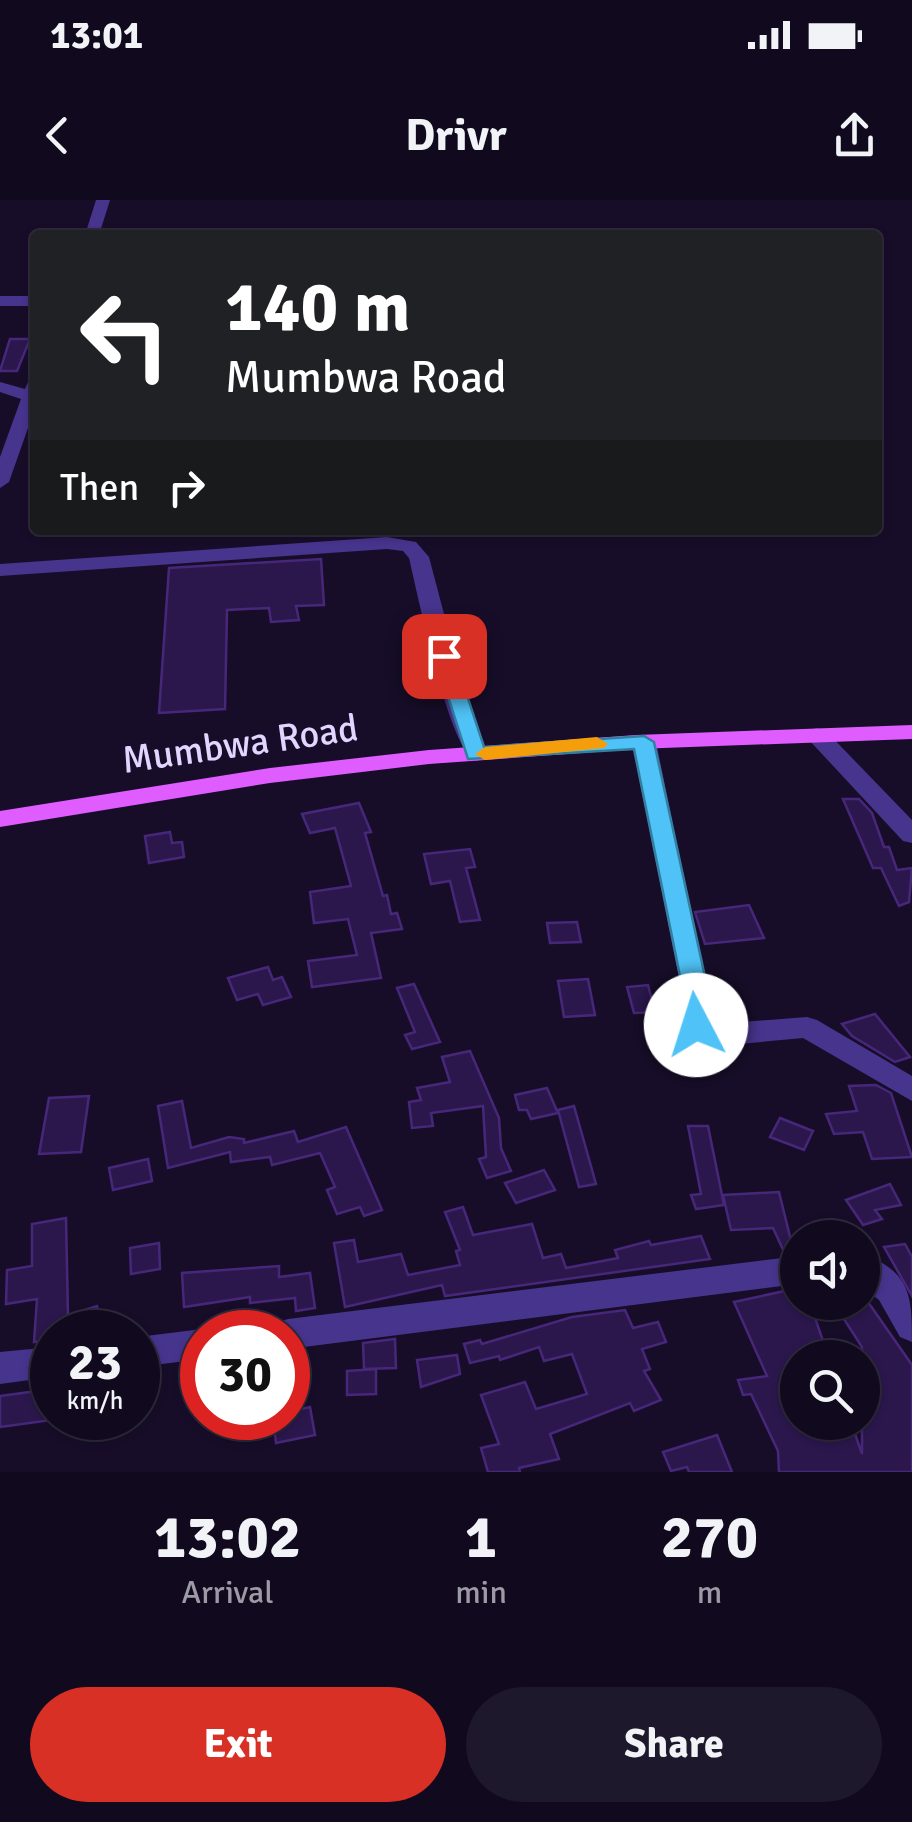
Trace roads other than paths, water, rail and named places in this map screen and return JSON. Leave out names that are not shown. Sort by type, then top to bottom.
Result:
[{"type":"main road","name":"Mumbwa Road","points":[[0,819],[267,776],[476,754],[644,742],[912,732]]},
{"type":"street","points":[[94,230],[103,200]]},
{"type":"street","points":[[0,301],[30,301]]},
{"type":"street","points":[[0,388],[30,390]]},
{"type":"street","points":[[0,482],[30,398]]},
{"type":"street","points":[[0,570],[387,544],[409,546],[419,557],[453,690],[476,754]]},
{"type":"street","points":[[817,735],[912,835]]},
{"type":"street","points":[[644,742],[700,1031],[718,1035],[807,1026],[912,1090]]},
{"type":"street","points":[[310,1331],[780,1272]]},
{"type":"street","points":[[880,1282],[891,1290],[912,1327]]},
{"type":"street","points":[[0,1368],[30,1365]]}]
